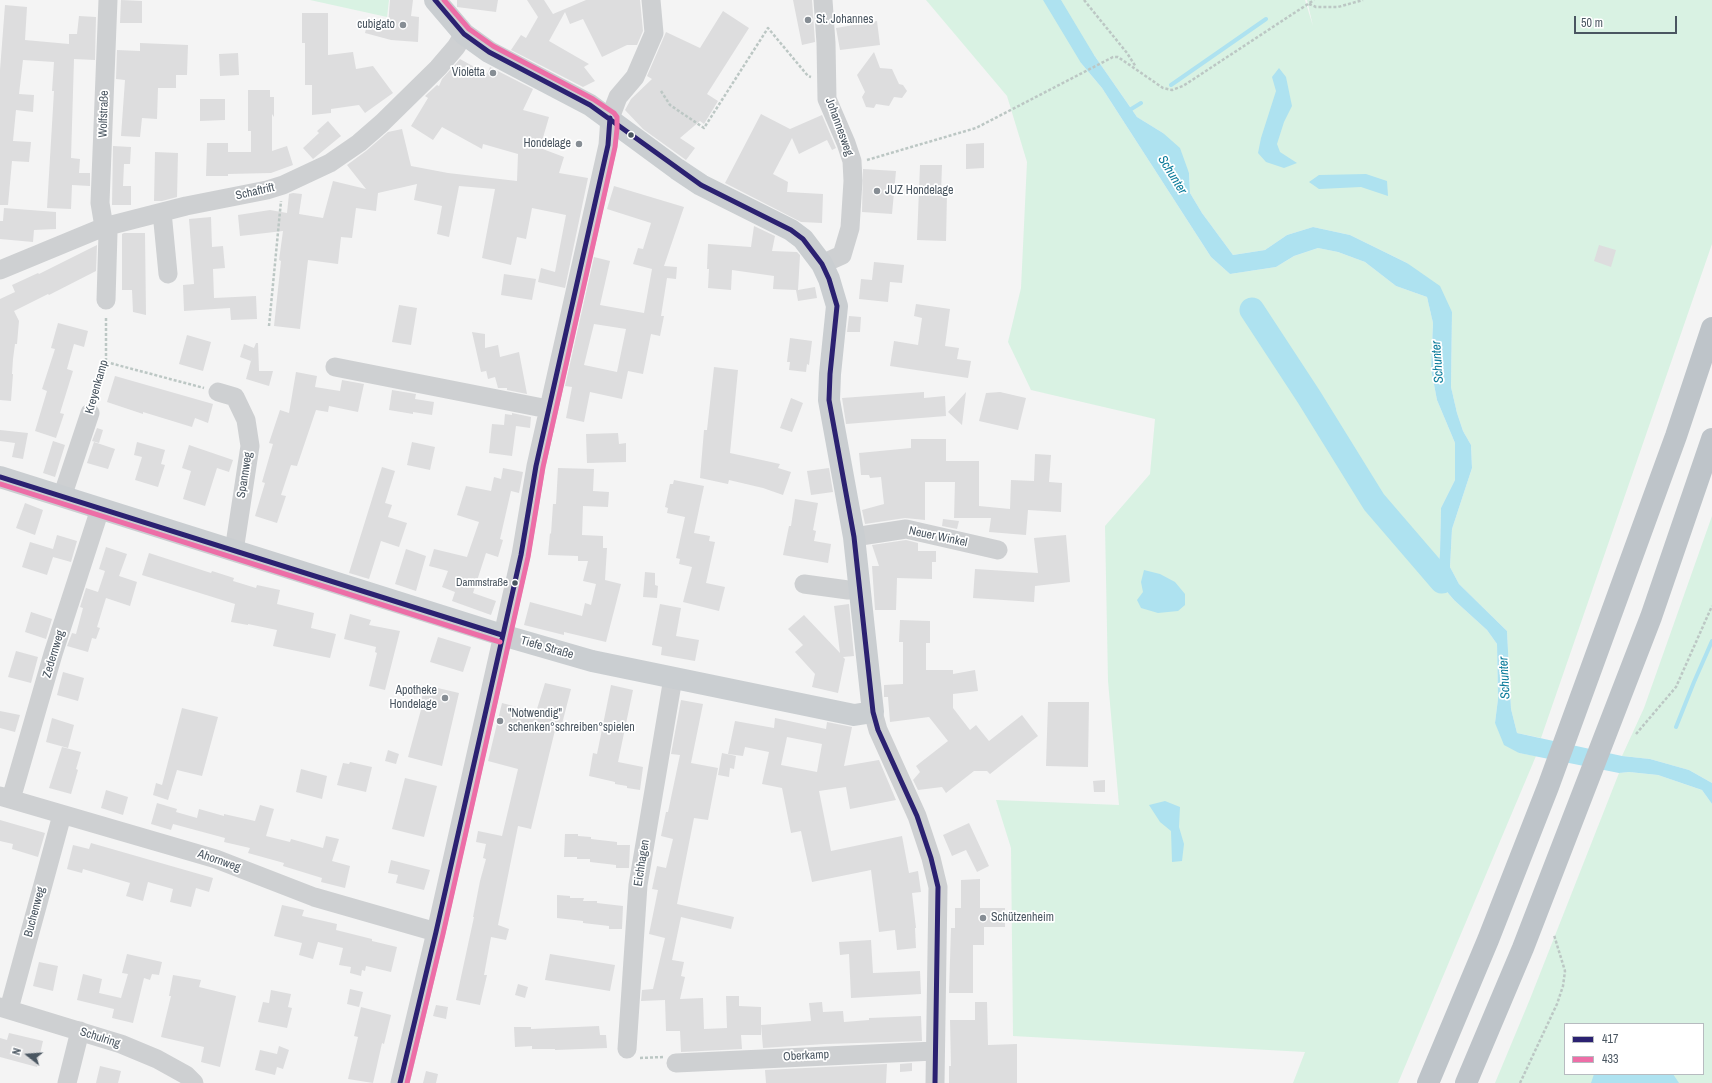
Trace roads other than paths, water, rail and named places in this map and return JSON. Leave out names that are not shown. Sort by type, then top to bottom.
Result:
[{"type":"highway","points":[[1428,1083],[1488,940],[1548,787],[1605,634],[1712,328]]},
{"type":"highway","points":[[1466,1083],[1524,948],[1651,617],[1712,439]]},
{"type":"main road","points":[[435,0],[464,34],[489,52],[590,104],[677,169],[701,184],[791,230],[802,239],[822,264],[829,279],[837,306],[830,374],[829,400],[854,537],[873,712]]},
{"type":"main road","name":"Tiefe Straße","points":[[0,477],[502,635],[592,661],[854,715],[873,712]]},
{"type":"street","name":"Wolfstraße","points":[[104,227],[100,203],[108,0]]},
{"type":"street","points":[[400,1083],[436,932],[521,555],[536,466],[548,409],[608,145],[610,118],[618,97],[635,77],[654,33],[651,0]]},
{"type":"street","name":"Johannesweg","points":[[822,264],[842,255],[850,228],[853,181],[852,164],[846,143],[827,99],[823,0]]},
{"type":"street","name":"Schaftrift","points":[[0,270],[104,227],[162,212],[283,185],[330,163],[359,143],[438,68],[456,47],[464,34]]},
{"type":"street","points":[[162,212],[168,274]]},
{"type":"street","points":[[104,227],[108,233],[106,300]]},
{"type":"street","points":[[335,367],[548,409]]},
{"type":"street","name":"Spannweg","points":[[218,392],[235,397],[246,420],[250,446],[234,551]]},
{"type":"street","name":"Kreyenkamp","points":[[62,497],[90,412]]},
{"type":"street","name":"Zedernweg","points":[[5,798],[100,509]]},
{"type":"street","name":"Neuer Winkel","points":[[854,537],[906,529],[998,550]]},
{"type":"street","points":[[804,584],[848,590],[860,589]]},
{"type":"street","name":"Eichhagen","points":[[626,1049],[638,885],[673,678]]},
{"type":"street","points":[[873,712],[878,730],[917,816],[931,858],[938,887],[935,1083]]},
{"type":"street","name":"Ahornweg","points":[[5,798],[216,859],[314,897],[436,932]]},
{"type":"street","name":"Buchenweg","points":[[5,1008],[62,815]]},
{"type":"street","name":"Schulring","points":[[5,1008],[121,1044],[157,1059],[186,1075],[194,1083]]},
{"type":"street","points":[[67,1083],[80,1031]]},
{"type":"street","name":"Oberkamp","points":[[676,1063],[935,1051]]},
{"type":"water","name":"Schunter","points":[[1043,0],[1061,0],[1094,55],[1137,117],[1163,133],[1180,148],[1189,173],[1190,193],[1202,213],[1233,255],[1265,250],[1287,235],[1313,227],[1350,235],[1407,263],[1440,286],[1452,312],[1451,387],[1463,431],[1471,445],[1472,468],[1452,529],[1450,567],[1459,584],[1507,631],[1511,709],[1517,733],[1622,756],[1650,759],[1689,770],[1712,783],[1712,804],[1702,790],[1658,775],[1629,772],[1619,773],[1519,753],[1504,745],[1495,723],[1498,699],[1497,644],[1487,630],[1454,600],[1437,580],[1440,553],[1441,508],[1455,480],[1455,443],[1437,400],[1431,369],[1433,323],[1427,297],[1396,286],[1365,262],[1338,252],[1318,248],[1294,256],[1276,267],[1230,274],[1211,257],[1102,88],[1081,63]]},
{"type":"water","points":[[1279,68],[1286,77],[1292,106],[1284,122],[1277,144],[1280,152],[1297,163],[1284,168],[1266,162],[1258,153],[1261,138],[1276,91],[1272,77]]},
{"type":"water","points":[[1366,174],[1387,181],[1388,196],[1361,187],[1319,189],[1309,182],[1319,175]]},
{"type":"water","points":[[1144,570],[1160,574],[1175,582],[1185,594],[1185,605],[1178,611],[1158,613],[1141,608],[1137,600],[1143,592],[1141,582]]},
{"type":"water","points":[[1165,801],[1180,807],[1179,827],[1184,844],[1182,861],[1172,862],[1171,831],[1160,822],[1149,805]]},
{"type":"water","points":[[1594,1075],[1674,1075],[1679,1083],[1591,1083]]},
{"type":"waterway","points":[[1171,85],[1266,19]]},
{"type":"waterway","points":[[1128,111],[1141,103]]},
{"type":"waterway","points":[[1252,310],[1309,397],[1374,502],[1442,581]]},
{"type":"waterway","points":[[1676,727],[1712,641]]},
{"type":"place","name":"St. Johannes","points":[[808,20]]},
{"type":"place","name":"cubigato","points":[[403,25]]},
{"type":"place","name":"Violetta","points":[[493,73]]},
{"type":"place","name":"Hondelage","points":[[579,144]]},
{"type":"place","name":"JUZ Hondelage","points":[[877,191]]},
{"type":"place","name":"Dammstraße","points":[[515,583]]},
{"type":"place","name":"Apotheke Hondelage","points":[[445,698]]},
{"type":"place","name":"\"Notwendig\" schenken°schreiben°spielen","points":[[500,721]]},
{"type":"place","name":"Schützenheim","points":[[983,918]]}]
